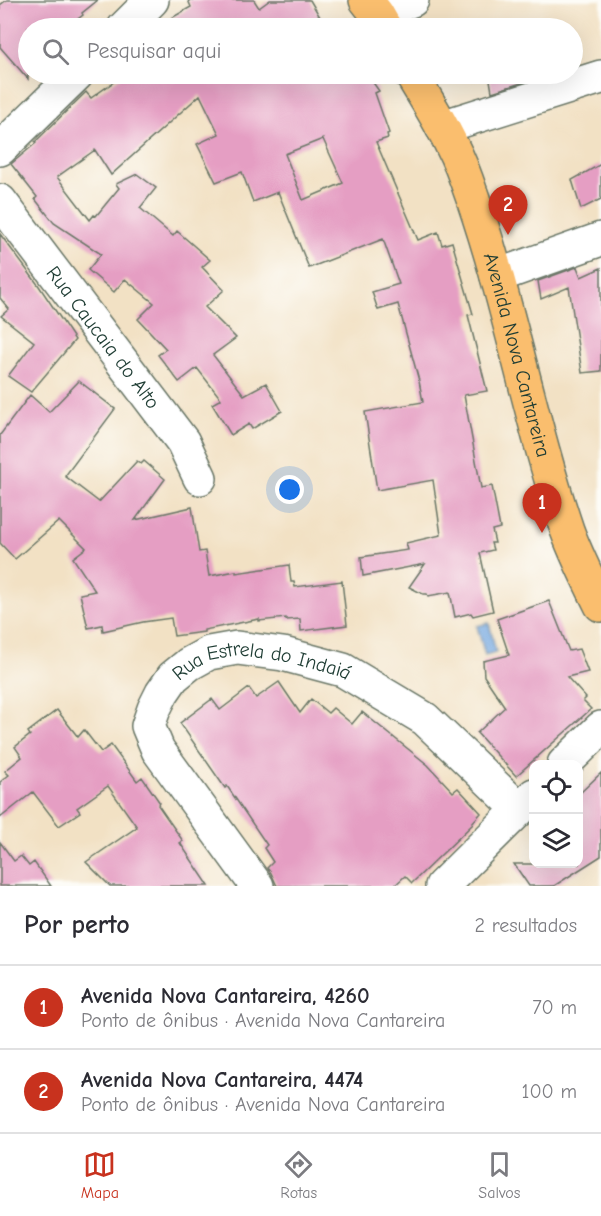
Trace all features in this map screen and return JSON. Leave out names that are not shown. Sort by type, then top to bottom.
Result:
[{"type":"main road","name":"Avenida Nova Cantareira","points":[[417,84],[442,127],[466,177],[497,276],[543,455],[568,532],[600,600]]},
{"type":"street","points":[[134,18],[152,0]]},
{"type":"street","points":[[376,14],[412,0]]},
{"type":"street","points":[[583,83],[601,77]]},
{"type":"street","points":[[0,149],[68,84]]},
{"type":"street","points":[[442,127],[579,84]]},
{"type":"street","name":"Rua Caucaia do Alto","points":[[0,201],[183,442],[200,478]]},
{"type":"street","points":[[497,276],[601,239]]},
{"type":"street","name":"Rua Estrela do Indaiá","points":[[257,886],[158,750],[148,726],[162,693],[173,677],[189,664],[209,653],[237,648],[283,654],[343,670],[424,719],[526,802]]},
{"type":"street","points":[[569,760],[601,728]]},
{"type":"street","points":[[442,886],[526,802]]},
{"type":"water","points":[[489,623],[496,652],[485,655],[477,626]]},
{"type":"building","points":[[7,0],[98,0],[79,18],[18,18],[18,68],[0,47],[0,5]]},
{"type":"building","points":[[188,0],[254,0],[259,8],[270,0],[310,0],[320,17],[172,18],[191,7]]},
{"type":"building","points":[[111,84],[374,84],[379,91],[375,93],[389,133],[388,138],[376,142],[418,240],[438,232],[442,245],[452,242],[473,314],[468,315],[487,391],[464,395],[481,488],[492,486],[500,528],[492,530],[495,543],[491,543],[493,550],[480,553],[493,611],[473,616],[471,613],[455,617],[450,592],[428,596],[409,587],[425,564],[363,576],[361,557],[408,550],[406,543],[441,535],[433,480],[377,490],[365,412],[423,402],[398,304],[378,310],[372,292],[399,284],[383,239],[309,268],[278,192],[253,202],[242,172],[216,182],[197,144],[219,134],[200,95],[111,175],[95,150],[57,177],[90,220],[119,188],[116,184],[137,174],[156,188],[140,208],[173,236],[177,231],[210,260],[202,267],[224,290],[205,307],[236,338],[213,355],[244,395],[266,383],[282,411],[252,429],[249,424],[231,435],[212,404],[221,399],[197,368],[179,382],[158,355],[166,349],[138,319],[154,303],[125,279],[114,292],[88,270],[101,254],[54,223],[11,164],[36,143],[86,92],[91,98]],"holes":[[[323,139],[343,183],[303,200],[285,154]]]},
{"type":"building","points":[[491,84],[518,84],[492,92]]},
{"type":"building","points":[[601,164],[601,199],[581,209],[572,180]]},
{"type":"building","points":[[0,234],[39,286],[75,340],[31,392],[8,376],[34,342],[1,316],[9,309],[0,298]]},
{"type":"building","points":[[577,267],[581,277],[601,268],[601,371],[582,373],[569,287],[541,299],[538,281]]},
{"type":"building","points":[[79,381],[115,409],[65,476],[99,502],[137,461],[141,464],[144,461],[165,479],[135,520],[192,507],[199,552],[205,551],[209,576],[289,565],[291,582],[294,582],[295,587],[342,581],[347,625],[301,631],[300,619],[259,621],[259,619],[204,630],[204,632],[174,636],[171,618],[103,631],[102,625],[88,628],[80,594],[95,591],[73,558],[86,548],[59,521],[15,559],[0,543],[0,435],[30,395],[49,412]]},
{"type":"building","points":[[549,601],[569,651],[579,649],[588,672],[567,677],[586,698],[583,701],[591,709],[534,760],[529,760],[529,764],[516,776],[477,733],[505,707],[484,676],[483,661],[509,655],[497,619]]},
{"type":"building","points":[[279,682],[300,713],[311,699],[328,713],[333,708],[352,724],[362,712],[428,765],[453,792],[458,788],[481,813],[473,824],[412,883],[405,876],[394,886],[277,886],[267,868],[273,862],[264,848],[267,845],[180,723],[212,699],[220,710],[249,688],[256,698]]},
{"type":"building","points":[[57,710],[78,737],[84,730],[101,752],[111,745],[137,781],[142,777],[183,841],[180,843],[209,886],[110,886],[86,862],[137,827],[108,786],[77,808],[80,812],[59,826],[33,792],[0,818],[0,782],[9,775],[5,771],[22,757],[15,747],[30,735],[28,732]]},
{"type":"building","points":[[601,773],[601,856],[583,867],[583,814],[583,790]]},
{"type":"building","points":[[0,842],[14,861],[21,856],[29,866],[34,862],[51,886],[0,886]]},
{"type":"building","points":[[514,864],[529,864],[529,868],[582,868],[554,886],[529,886]]},
{"type":"place","name":"Avenida Nova Cantareira, 4474","points":[[508,235]]},
{"type":"place","name":"Avenida Nova Cantareira, 4260","points":[[542,533]]}]
